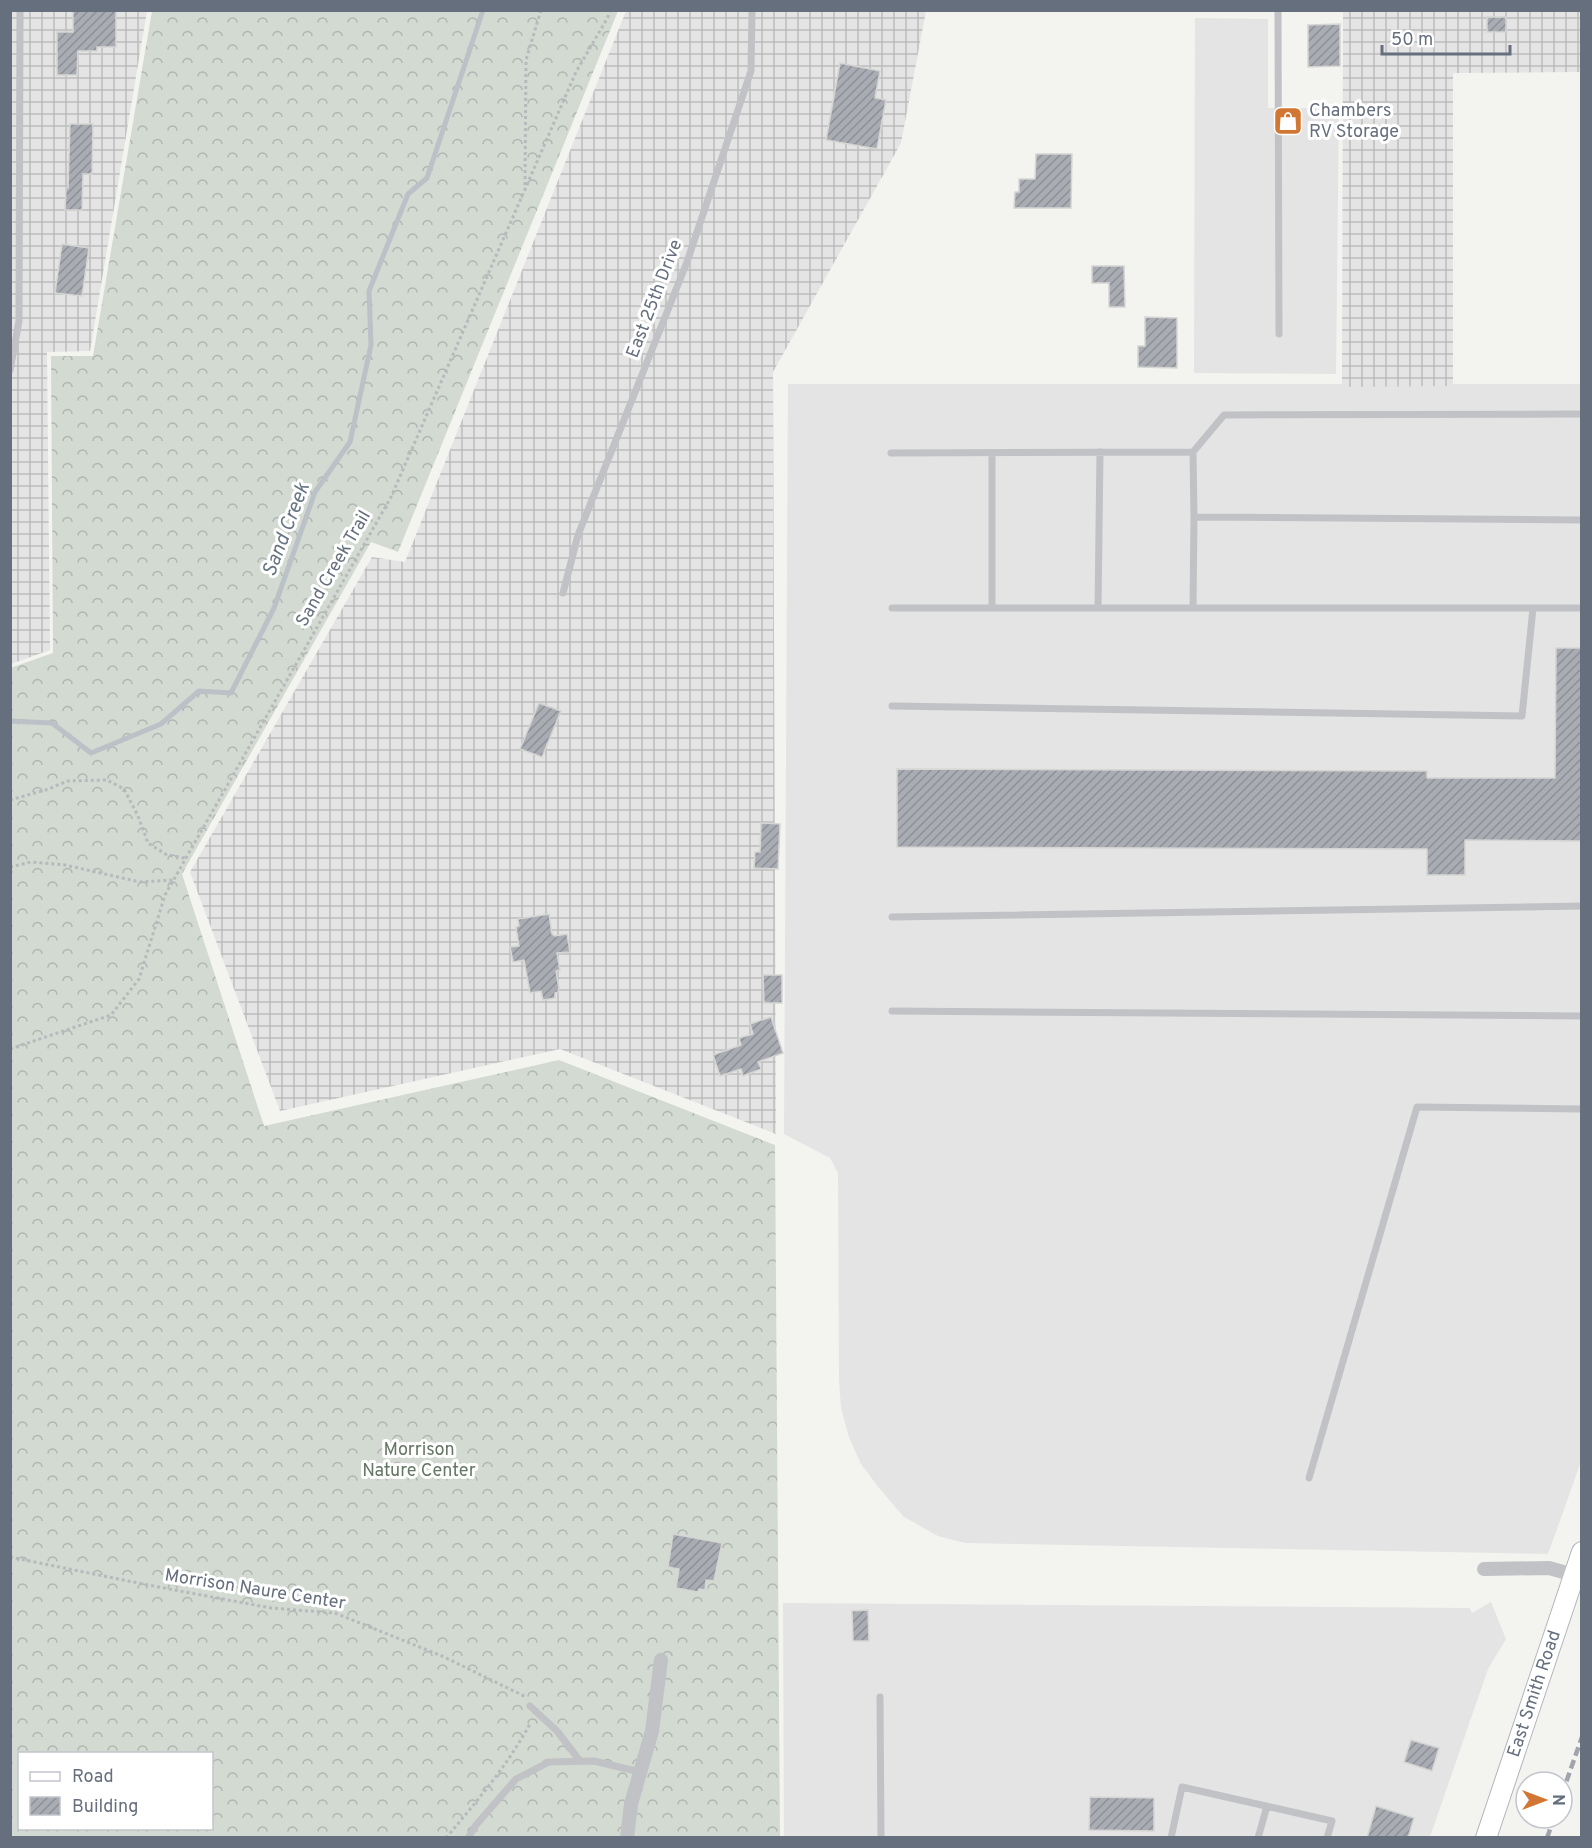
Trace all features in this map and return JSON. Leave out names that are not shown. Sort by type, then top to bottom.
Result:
[{"type":"street","name":"East Smith Road","points":[[1486,1838],[1581,1552]]},
{"type":"street","points":[[1484,1569],[1549,1568],[1574,1575]]},
{"type":"street","points":[[627,1838],[631,1804],[652,1731],[661,1660]]},
{"type":"lane","points":[[10,370],[19,321],[20,10]]},
{"type":"lane","name":"East 25th Drive","points":[[563,593],[578,535],[687,262],[752,71],[752,10]]},
{"type":"lane","points":[[1278,10],[1279,334]]},
{"type":"lane","points":[[1193,608],[1193,452],[1224,415],[1581,414]]},
{"type":"lane","points":[[1098,608],[1100,452]]},
{"type":"lane","points":[[891,453],[1193,452]]},
{"type":"lane","points":[[992,454],[992,608]]},
{"type":"lane","points":[[1194,517],[1581,520]]},
{"type":"lane","points":[[892,608],[1581,608]]},
{"type":"lane","points":[[892,706],[1522,716],[1533,608]]},
{"type":"lane","points":[[892,917],[1581,906]]},
{"type":"lane","points":[[892,1011],[1581,1016]]},
{"type":"lane","points":[[1309,1478],[1417,1107],[1581,1109]]},
{"type":"lane","points":[[880,1698],[881,1838]]},
{"type":"lane","points":[[530,1707],[557,1731],[580,1761]]},
{"type":"lane","points":[[468,1838],[516,1779],[549,1762],[594,1761],[640,1772]]},
{"type":"lane","points":[[1172,1838],[1182,1787],[1332,1821],[1327,1838]]},
{"type":"lane","points":[[1258,1838],[1267,1806]]},
{"type":"path","name":"Sand Creek Trail","points":[[10,1049],[111,1015],[139,979],[165,895],[391,497],[525,187],[526,60],[541,10]]},
{"type":"path","points":[[525,187],[576,72],[608,17],[609,10]]},
{"type":"path","points":[[10,800],[68,781],[107,780],[124,789],[138,816],[148,843],[167,855],[185,858]]},
{"type":"path","points":[[10,867],[31,862],[65,865],[140,882],[173,880]]},
{"type":"path","name":"Morrison Naure Center","points":[[10,1557],[148,1586],[271,1608],[335,1613],[442,1656],[526,1697],[530,1707]]},
{"type":"path","points":[[446,1838],[494,1781],[519,1744],[534,1716],[530,1707]]},
{"type":"shaded area","points":[[10,11],[147,11],[90,351],[47,352],[50,650],[11,664]]},
{"type":"shaded area","points":[[626,11],[926,11],[901,143],[773,372],[776,1134],[560,1049],[280,1111],[190,872],[372,557],[405,562]]},
{"type":"shaded area","points":[[1343,11],[1581,11],[1581,72],[1453,73],[1453,386],[1342,387]]},
{"type":"shaded area","points":[[1195,18],[1268,19],[1268,108],[1339,108],[1336,374],[1194,373]]},
{"type":"shaded area","points":[[788,384],[1581,384],[1582,1459],[1548,1554],[965,1543],[938,1536],[904,1517],[861,1464],[849,1437],[841,1408],[838,1173],[830,1158],[784,1134]]},
{"type":"shaded area","points":[[1491,1602],[1506,1639],[1488,1669],[1430,1837],[784,1838],[783,1603],[1470,1608],[1472,1613]]},
{"type":"green space","name":"Morrison Nature Center","points":[[152,11],[618,11],[398,552],[371,542],[182,874],[264,1126],[559,1060],[775,1145],[780,1837],[11,1837],[10,668],[53,653],[51,356],[93,356]]},
{"type":"building","points":[[73,10],[116,10],[116,47],[97,47],[97,51],[78,51],[77,75],[57,75],[57,32],[73,32]]},
{"type":"building","points":[[1487,17],[1506,17],[1506,32],[1487,32]]},
{"type":"building","points":[[1340,24],[1340,66],[1308,67],[1308,25]]},
{"type":"building","points":[[840,63],[880,71],[875,98],[886,100],[877,149],[826,140]]},
{"type":"building","points":[[70,124],[93,124],[92,174],[83,174],[82,210],[65,210]]},
{"type":"building","points":[[1036,154],[1072,154],[1071,208],[1014,208],[1015,192],[1019,192],[1019,179],[1035,179]]},
{"type":"building","points":[[62,244],[89,248],[82,296],[55,293]]},
{"type":"building","points":[[1092,266],[1124,266],[1125,307],[1109,307],[1109,283],[1092,283]]},
{"type":"building","points":[[1145,317],[1177,318],[1177,368],[1138,367],[1138,346],[1145,346]]},
{"type":"building","points":[[1556,648],[1581,648],[1581,841],[1465,840],[1465,875],[1427,875],[1427,849],[897,847],[897,769],[1427,771],[1427,778],[1555,778]]},
{"type":"building","points":[[539,703],[561,711],[542,757],[520,749]]},
{"type":"building","points":[[761,823],[780,824],[778,869],[754,868],[755,852],[760,852]]},
{"type":"building","points":[[549,914],[552,934],[555,936],[567,934],[570,952],[557,953],[560,970],[556,971],[558,992],[555,993],[555,998],[543,1000],[541,991],[530,993],[524,960],[513,962],[510,947],[519,946],[516,927],[519,926],[518,919]]},
{"type":"building","points":[[763,975],[782,975],[782,1003],[764,1003]]},
{"type":"building","points":[[771,1017],[783,1053],[758,1062],[761,1069],[743,1076],[741,1069],[720,1076],[713,1055],[741,1045],[739,1038],[753,1034],[750,1024]]},
{"type":"building","points":[[673,1534],[722,1543],[714,1581],[706,1580],[705,1590],[699,1589],[698,1592],[676,1588],[679,1569],[668,1567]]},
{"type":"building","points":[[868,1610],[869,1641],[853,1641],[852,1611]]},
{"type":"building","points":[[1411,1740],[1439,1748],[1432,1771],[1404,1762]]},
{"type":"building","points":[[1090,1797],[1154,1798],[1154,1831],[1089,1830]]},
{"type":"building","points":[[1376,1806],[1414,1818],[1408,1838],[1367,1838]]},
{"type":"waterway","name":"Sand Creek","points":[[10,721],[52,723],[91,753],[161,724],[199,691],[231,693],[274,608],[315,492],[350,442],[371,345],[369,291],[408,194],[427,178],[483,10]]},
{"type":"railway","points":[[1570,1770],[1582,1737]]},
{"type":"railway","points":[[1547,1838],[1550,1830]]},
{"type":"place","name":"Chambers RV Storage","points":[[1288,121]]}]
